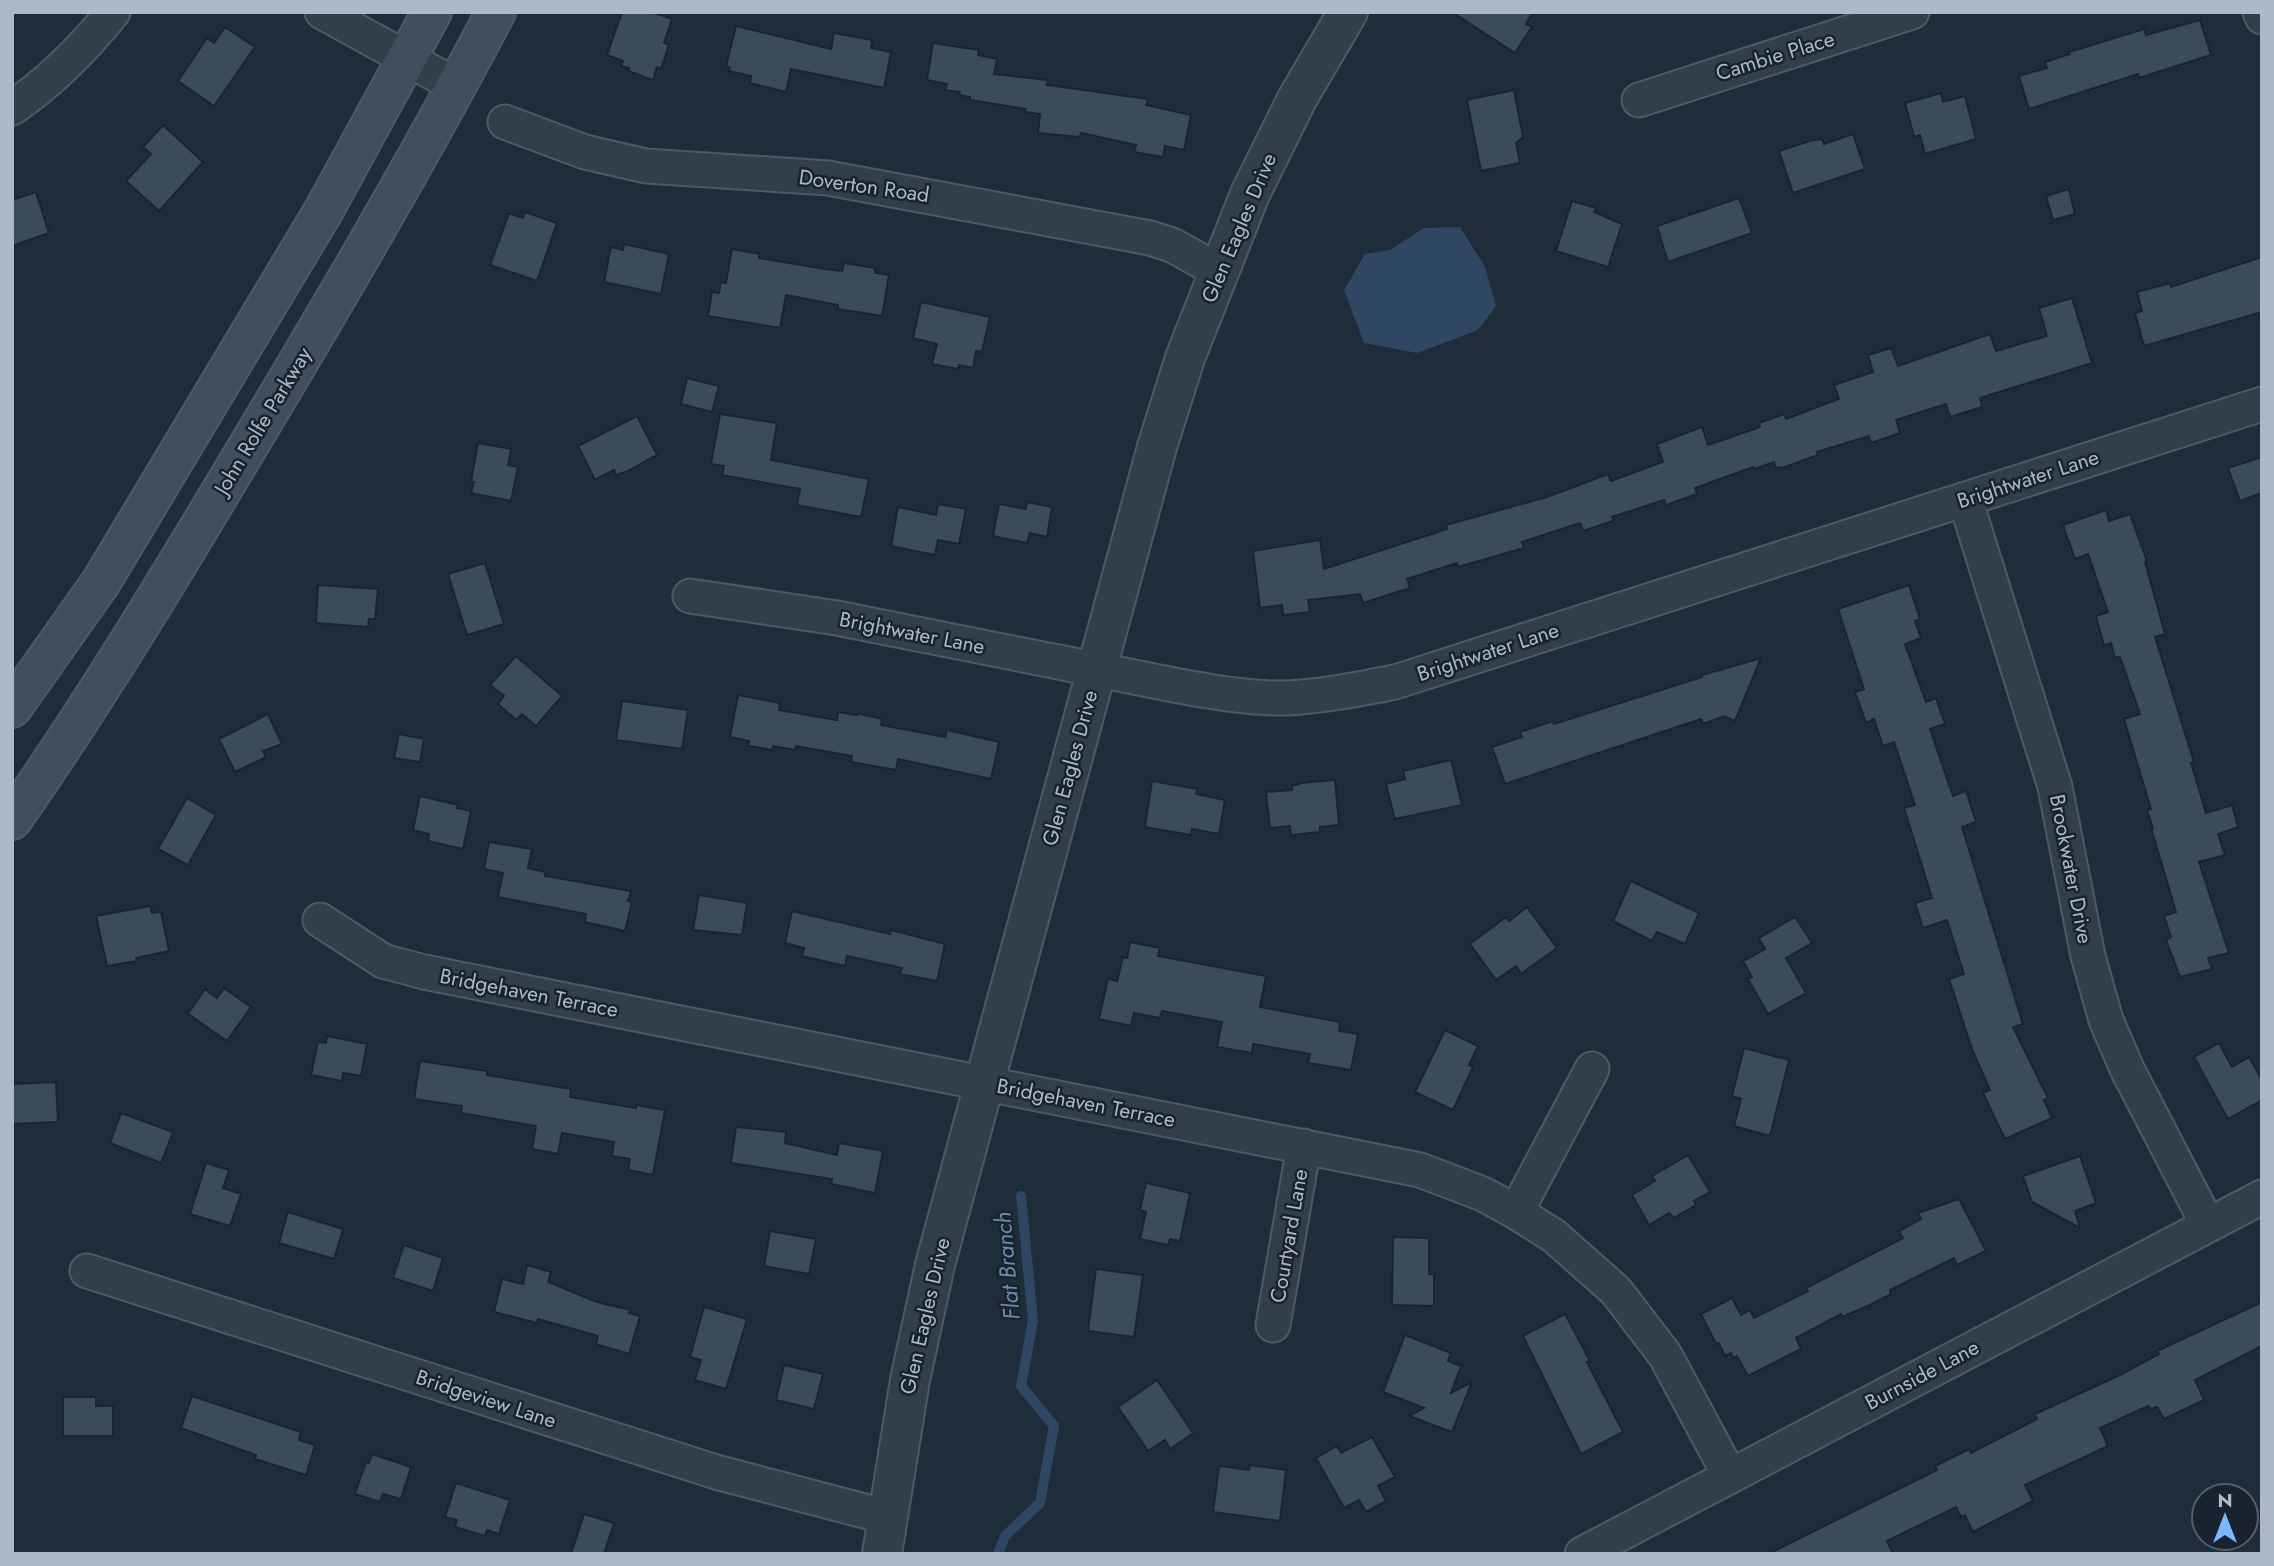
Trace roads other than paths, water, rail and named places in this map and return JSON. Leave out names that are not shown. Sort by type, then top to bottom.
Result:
[{"type":"main road","points":[[12,708],[101,582],[324,210],[432,12]]},
{"type":"main road","name":"John Rolfe Parkway","points":[[12,820],[122,655],[321,326],[496,12]]},
{"type":"street","points":[[12,108],[34,93],[83,50],[113,12]]},
{"type":"street","points":[[322,12],[457,86]]},
{"type":"street","name":"Glen Eagles Drive","points":[[882,1554],[910,1380],[935,1265],[1157,447],[1185,358],[1250,194],[1297,99],[1348,12]]},
{"type":"street","name":"Cambie Place","points":[[1639,100],[1912,12]]},
{"type":"street","name":"Doverton Road","points":[[505,122],[585,152],[646,166],[828,178],[1150,238],[1172,245],[1219,271]]},
{"type":"street","name":"Brightwater Lane","points":[[690,596],[837,618],[1234,695],[1284,698],[1334,694],[1395,682],[2262,404]]},
{"type":"street","name":"Brookwater Drive","points":[[1965,499],[2055,787],[2088,956],[2106,1020],[2127,1069],[2208,1225]]},
{"type":"street","name":"Bridgehaven Terrace","points":[[320,920],[383,961],[424,972],[1420,1170],[1483,1194],[1555,1236],[1616,1291],[1665,1355],[1730,1476]]},
{"type":"street","points":[[1516,1212],[1592,1069]]},
{"type":"street","name":"Courtyard Lane","points":[[1273,1325],[1304,1146]]},
{"type":"street","name":"Burnside Lane","points":[[1582,1554],[2262,1197]]},
{"type":"street","name":"Bridgeview Lane","points":[[87,1271],[716,1472],[887,1517]]},
{"type":"water","points":[[1460,227],[1485,267],[1496,306],[1478,330],[1417,353],[1364,343],[1344,290],[1365,254],[1390,250],[1424,228]]},
{"type":"waterway","name":"Flat Branch","points":[[998,1554],[1005,1536],[1040,1503],[1054,1426],[1021,1386],[1033,1320],[1021,1196]]}]
